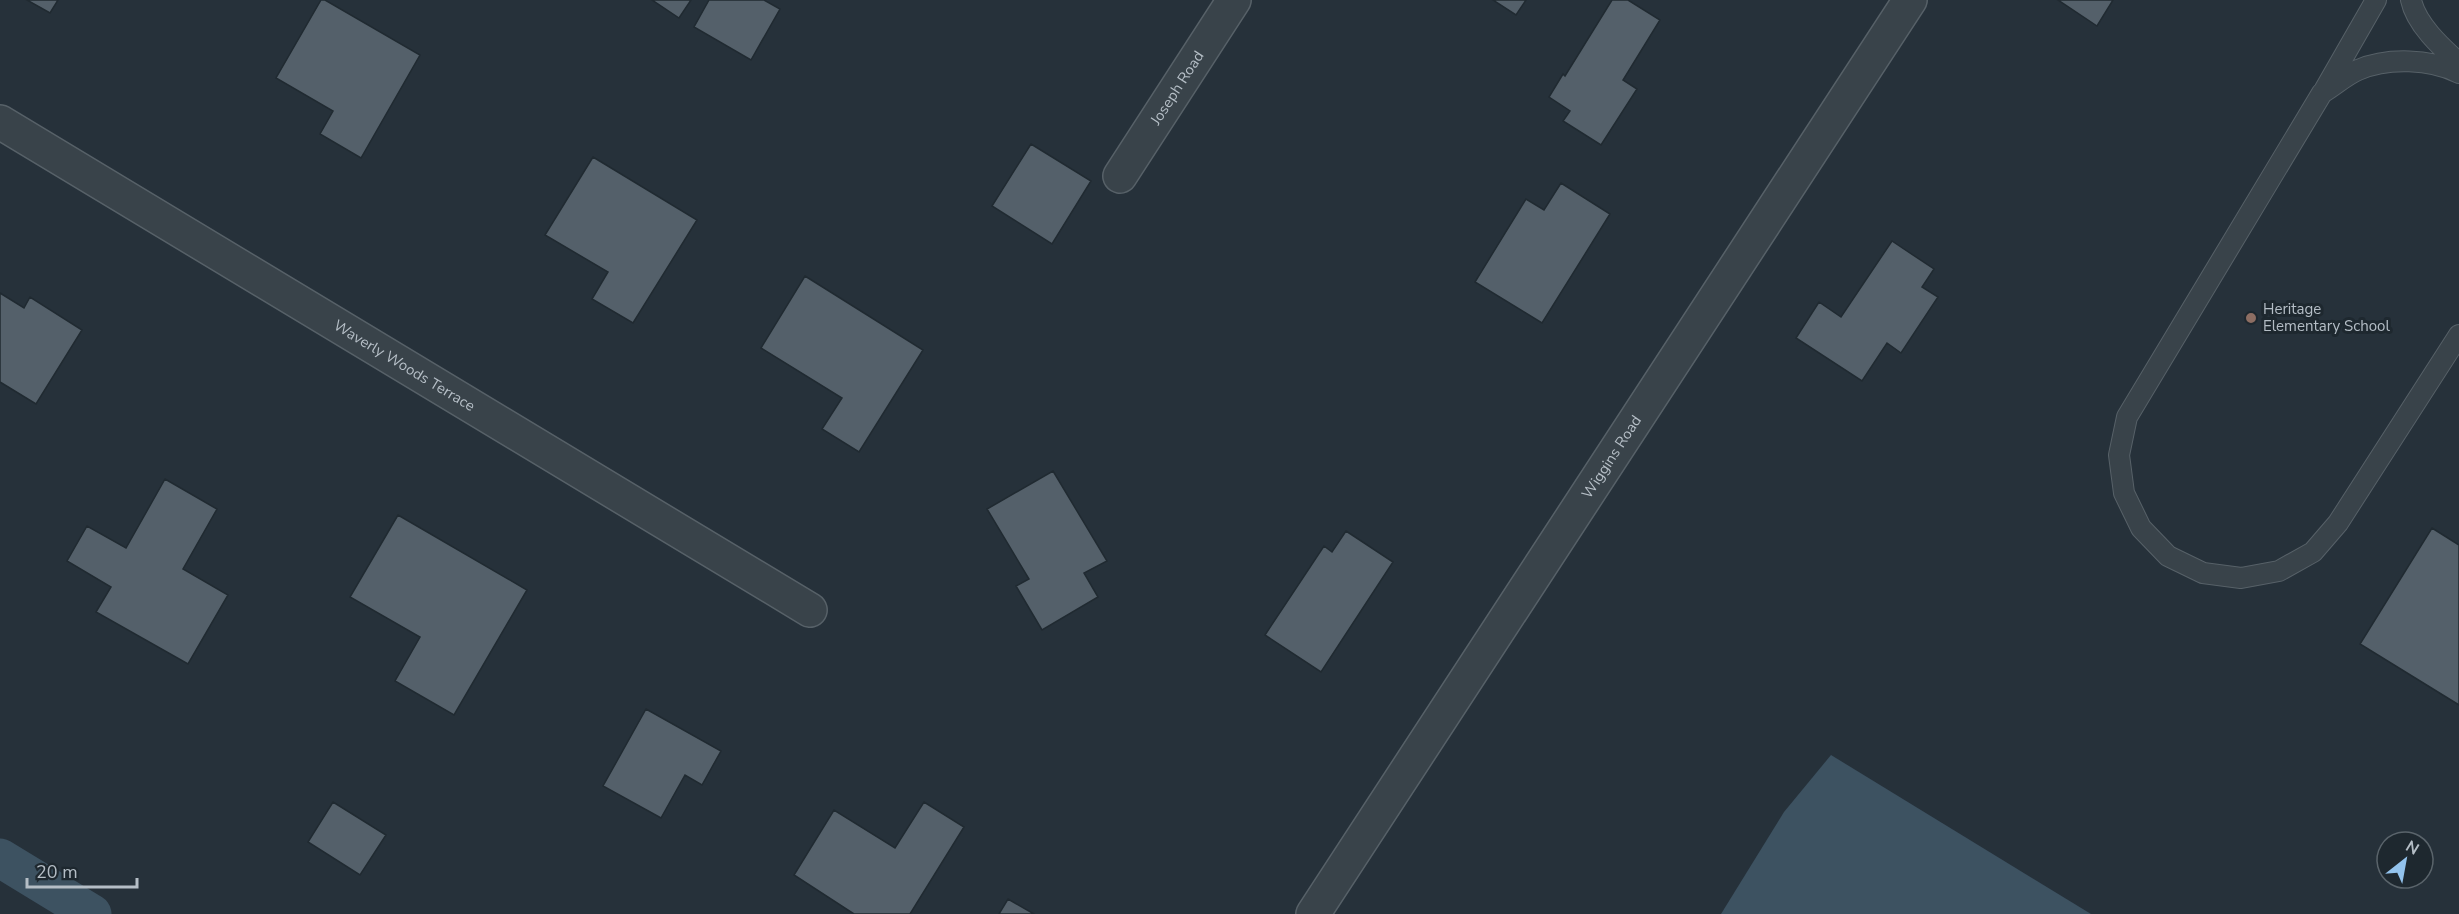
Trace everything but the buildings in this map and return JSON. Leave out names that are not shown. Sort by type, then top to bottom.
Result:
[{"type":"street","name":"Joseph Road","points":[[1120,176],[1234,0]]},
{"type":"street","name":"Wiggins Road","points":[[1313,914],[1910,0]]},
{"type":"street","name":"Waverly Woods Terrace","points":[[0,122],[810,610]]},
{"type":"lane","points":[[2376,0],[2127,417],[2120,455],[2124,493],[2141,528],[2168,556],[2203,573],[2241,578],[2279,571],[2313,552],[2338,523],[2459,335]]},
{"type":"lane","points":[[2411,0],[2414,12],[2444,49],[2459,63]]},
{"type":"lane","points":[[2322,93],[2359,69],[2401,60],[2444,66],[2459,73]]},
{"type":"water","points":[[1831,755],[2091,914],[1721,914],[1784,812]]},
{"type":"waterway","points":[[0,858],[92,914]]},
{"type":"place","name":"Heritage Elementary School","points":[[2251,318]]}]
